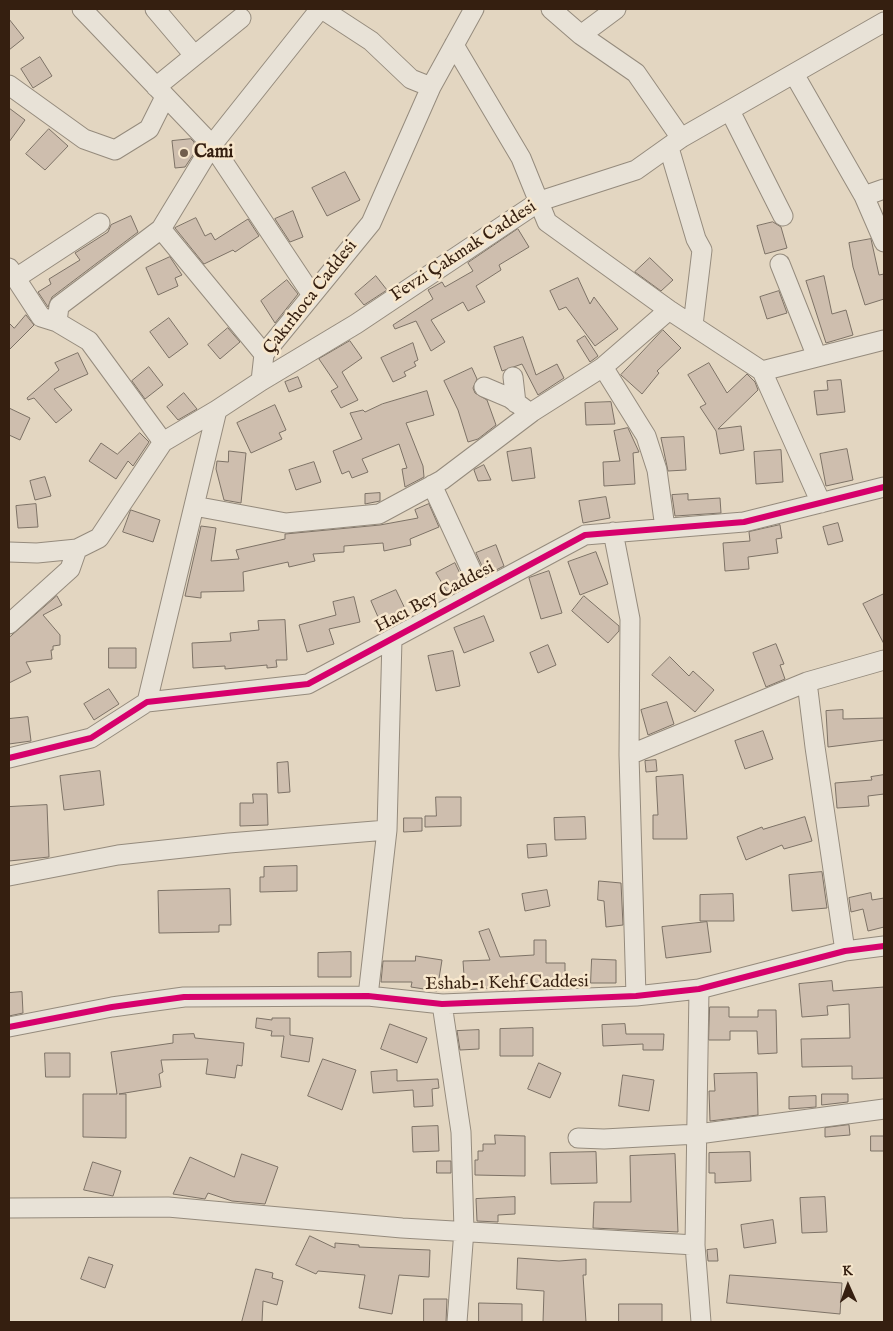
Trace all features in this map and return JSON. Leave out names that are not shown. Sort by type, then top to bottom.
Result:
[{"type":"street","points":[[82,9],[212,145],[312,294]]},
{"type":"street","points":[[156,9],[194,55]]},
{"type":"street","points":[[56,322],[59,306],[161,229],[212,145],[321,9],[371,41],[411,79],[431,87]]},
{"type":"street","points":[[551,9],[581,35],[636,73],[675,143],[696,239],[702,250],[693,325]]},
{"type":"street","points":[[581,35],[616,9]]},
{"type":"street","name":"Çakırhoca Caddesi","points":[[260,382],[264,354],[370,223],[431,87],[454,46],[471,10]]},
{"type":"street","points":[[9,85],[63,122],[84,139],[114,150],[149,129],[161,92],[194,55],[241,18]]},
{"type":"street","name":"Fevzi Çakmak Caddesi","points":[[260,382],[356,324],[540,201],[636,170],[675,143],[730,110],[884,22]]},
{"type":"street","points":[[454,46],[521,158],[547,222],[669,310],[762,371],[820,503]]},
{"type":"street","points":[[794,74],[864,196],[884,242]]},
{"type":"street","points":[[730,110],[783,216]]},
{"type":"street","points":[[864,196],[884,189]]},
{"type":"street","points":[[100,223],[12,273],[41,317],[56,322],[89,341],[163,442]]},
{"type":"street","points":[[161,229],[264,354]]},
{"type":"street","points":[[780,264],[817,357]]},
{"type":"street","points":[[194,506],[286,523],[379,514],[432,485],[523,408],[603,367],[669,310]]},
{"type":"street","points":[[762,371],[884,340]]},
{"type":"street","points":[[603,367],[646,436],[657,470],[665,528]]},
{"type":"street","points":[[513,377],[523,408]]},
{"type":"street","points":[[9,552],[37,553],[77,549],[100,538],[163,442],[260,382]]},
{"type":"street","points":[[484,386],[523,408]]},
{"type":"street","points":[[147,702],[217,410]]},
{"type":"street","points":[[432,485],[481,591]]},
{"type":"street","name":"Hacı Bey Caddesi","points":[[9,758],[91,738],[147,702],[308,684],[585,535],[744,522],[884,487]]},
{"type":"street","points":[[613,532],[630,619],[629,755],[636,996]]},
{"type":"street","points":[[9,624],[70,569],[77,549]]},
{"type":"street","points":[[368,996],[387,830],[392,639]]},
{"type":"street","points":[[629,755],[808,682],[884,660]]},
{"type":"street","points":[[808,682],[814,747],[846,952]]},
{"type":"street","points":[[9,876],[118,856],[229,843],[387,830]]},
{"type":"street","name":"Eshab-ı Kehf Caddesi","points":[[9,1027],[112,1007],[184,998],[368,996],[442,1004],[636,996],[699,989],[846,952],[884,946]]},
{"type":"street","points":[[699,989],[696,1244],[701,1322]]},
{"type":"street","points":[[442,1004],[461,1132],[464,1230],[457,1322]]},
{"type":"street","points":[[578,1138],[604,1139],[698,1134],[884,1110]]},
{"type":"street","points":[[9,1208],[168,1207],[402,1228],[696,1244]]},
{"type":"building","points":[[9,19],[24,38],[9,50]]},
{"type":"building","points":[[40,57],[52,76],[33,88],[21,69]]},
{"type":"building","points":[[9,108],[25,120],[9,142]]},
{"type":"building","points":[[49,129],[68,146],[45,170],[26,154]]},
{"type":"building","name":"Cami","points":[[191,139],[194,142],[195,152],[185,167],[175,168],[172,141]]},
{"type":"building","points":[[345,172],[360,200],[327,216],[312,188]]},
{"type":"building","points":[[293,211],[303,237],[290,242],[275,219]]},
{"type":"building","points":[[131,216],[138,232],[52,297],[48,307],[38,292],[51,284],[49,279],[80,260],[75,253],[108,232],[111,225]]},
{"type":"building","points":[[196,218],[205,236],[211,233],[215,240],[248,219],[259,236],[235,252],[233,250],[204,264],[175,228]]},
{"type":"building","points":[[773,222],[781,227],[787,248],[765,254],[757,226]]},
{"type":"building","points":[[518,229],[529,247],[499,265],[501,270],[476,286],[485,302],[468,311],[463,302],[431,320],[445,342],[431,351],[416,321],[395,329],[393,325],[433,299],[428,290],[442,282],[445,287],[473,271],[468,263]]},
{"type":"building","points":[[871,239],[879,275],[884,274],[884,299],[865,305],[853,267],[849,243]]},
{"type":"building","points":[[170,257],[182,275],[175,278],[178,286],[158,295],[146,268]]},
{"type":"building","points":[[650,258],[673,280],[661,291],[635,272]]},
{"type":"building","points":[[376,276],[387,290],[364,305],[355,294]]},
{"type":"building","points":[[824,276],[832,314],[846,310],[853,335],[826,343],[806,281]]},
{"type":"building","points":[[578,278],[590,304],[594,297],[618,329],[595,346],[566,307],[559,310],[550,291]]},
{"type":"building","points":[[287,280],[298,294],[275,323],[261,301]]},
{"type":"building","points":[[779,291],[787,313],[767,319],[760,297]]},
{"type":"building","points":[[26,315],[34,325],[9,350],[9,323],[14,328]]},
{"type":"building","points":[[169,318],[188,344],[169,358],[150,332]]},
{"type":"building","points":[[228,328],[240,342],[220,359],[208,345]]},
{"type":"building","points":[[663,330],[681,348],[657,371],[659,373],[642,394],[621,375]]},
{"type":"building","points":[[585,336],[598,356],[590,362],[577,341]]},
{"type":"building","points":[[523,337],[536,375],[557,364],[564,378],[538,395],[522,364],[502,371],[494,347]]},
{"type":"building","points":[[350,341],[362,358],[342,372],[358,400],[341,408],[331,391],[338,387],[319,359]]},
{"type":"building","points":[[413,343],[418,360],[414,362],[416,366],[404,372],[406,376],[393,382],[381,358]]},
{"type":"building","points":[[78,353],[88,374],[54,389],[72,410],[56,423],[34,398],[28,400],[27,398],[59,370],[55,363]]},
{"type":"building","points":[[709,363],[727,393],[747,374],[755,382],[758,390],[718,429],[741,426],[744,450],[720,454],[716,431],[700,407],[706,404],[688,375]]},
{"type":"building","points":[[149,367],[163,385],[145,399],[132,381]]},
{"type":"building","points":[[472,368],[477,379],[473,388],[475,393],[487,400],[496,425],[478,439],[468,442],[458,410],[444,381]]},
{"type":"building","points":[[298,377],[302,387],[289,392],[285,382]]},
{"type":"building","points":[[841,380],[845,412],[817,415],[814,391],[828,390],[827,381]]},
{"type":"building","points":[[427,391],[434,415],[406,423],[423,466],[424,477],[405,487],[402,469],[407,468],[399,444],[362,459],[368,472],[352,478],[349,471],[342,474],[333,451],[362,439],[350,413],[363,410],[365,412],[382,404]]},
{"type":"building","points":[[184,393],[197,409],[178,420],[167,407]]},
{"type":"building","points":[[611,402],[615,424],[586,425],[585,403]]},
{"type":"building","points":[[275,405],[286,430],[279,433],[282,439],[251,453],[237,423]]},
{"type":"building","points":[[9,408],[30,418],[20,440],[9,435]]},
{"type":"building","points":[[628,428],[639,452],[633,453],[635,484],[604,486],[603,462],[620,461],[614,431]]},
{"type":"building","points":[[140,433],[149,442],[133,466],[128,461],[116,479],[89,461],[101,443],[117,454]]},
{"type":"building","points":[[684,437],[686,470],[668,471],[661,438]]},
{"type":"building","points":[[531,448],[535,478],[512,481],[507,452]]},
{"type":"building","points":[[847,449],[853,480],[826,486],[820,454]]},
{"type":"building","points":[[781,450],[783,482],[756,484],[754,452]]},
{"type":"building","points":[[229,451],[246,453],[241,503],[224,500],[216,469],[217,461],[228,462]]},
{"type":"building","points":[[314,462],[321,482],[296,490],[289,470]]},
{"type":"building","points":[[484,465],[491,480],[478,481],[474,470]]},
{"type":"building","points":[[45,477],[51,496],[35,500],[30,481]]},
{"type":"building","points":[[380,493],[380,501],[365,504],[365,494]]},
{"type":"building","points":[[688,494],[688,500],[720,498],[721,513],[675,516],[672,495]]},
{"type":"building","points":[[606,497],[610,518],[583,523],[579,501]]},
{"type":"building","points":[[36,504],[38,527],[18,528],[16,506]]},
{"type":"building","points":[[429,504],[439,527],[410,539],[411,545],[384,551],[383,543],[344,546],[344,552],[313,554],[315,561],[289,567],[288,562],[243,572],[244,591],[201,592],[201,598],[185,596],[201,526],[216,528],[211,561],[239,559],[236,550],[285,539],[285,534],[380,525],[418,518],[415,510]]},
{"type":"building","points":[[131,510],[160,520],[153,542],[123,532]]},
{"type":"building","points":[[838,523],[843,541],[828,545],[823,527]]},
{"type":"building","points":[[780,525],[782,538],[776,539],[778,553],[748,557],[749,569],[725,571],[723,543],[750,541],[749,532]]},
{"type":"building","points":[[496,545],[504,566],[486,575],[476,553]]},
{"type":"building","points":[[596,552],[608,584],[580,595],[568,562]]},
{"type":"building","points":[[455,563],[466,586],[449,595],[436,573]]},
{"type":"building","points":[[549,571],[562,613],[541,619],[529,578]]},
{"type":"building","points":[[396,590],[409,617],[391,627],[389,623],[382,626],[371,601]]},
{"type":"building","points":[[884,594],[884,644],[863,604]]},
{"type":"building","points":[[57,596],[62,605],[43,615],[60,635],[60,645],[53,646],[53,650],[51,650],[52,659],[26,662],[31,672],[9,683],[9,638]]},
{"type":"building","points":[[584,596],[619,626],[619,631],[608,643],[572,611]]},
{"type":"building","points":[[354,597],[360,622],[329,629],[334,644],[307,652],[299,625],[336,615],[333,602]]},
{"type":"building","points":[[484,616],[494,641],[464,653],[454,628]]},
{"type":"building","points":[[285,620],[287,660],[276,660],[277,667],[267,668],[267,665],[225,669],[225,666],[193,668],[192,643],[231,641],[230,633],[259,630],[258,621]]},
{"type":"building","points":[[776,644],[784,664],[780,665],[785,679],[766,687],[753,653]]},
{"type":"building","points":[[548,645],[556,665],[538,673],[530,653]]},
{"type":"building","points":[[109,648],[136,648],[136,668],[109,668]]},
{"type":"building","points":[[453,651],[460,686],[436,691],[428,656]]},
{"type":"building","points":[[670,657],[689,676],[693,671],[714,690],[695,712],[652,675]]},
{"type":"building","points":[[109,689],[119,704],[94,720],[84,704]]},
{"type":"building","points":[[667,702],[674,724],[648,735],[641,710]]},
{"type":"building","points":[[843,710],[843,719],[884,718],[884,740],[828,747],[826,711]]},
{"type":"building","points":[[28,717],[31,741],[9,744],[9,719]]},
{"type":"building","points":[[763,731],[773,759],[745,769],[735,741]]},
{"type":"building","points":[[656,760],[657,771],[646,772],[645,761]]},
{"type":"building","points":[[288,762],[290,792],[278,793],[277,763]]},
{"type":"building","points":[[100,771],[104,805],[64,810],[60,776]]},
{"type":"building","points":[[683,775],[687,839],[653,839],[653,815],[658,815],[656,777]]},
{"type":"building","points":[[884,775],[884,794],[868,796],[869,806],[837,808],[835,783],[872,780],[871,777]]},
{"type":"building","points":[[253,794],[267,794],[268,825],[240,826],[240,803],[253,803]]},
{"type":"building","points":[[436,797],[461,797],[461,826],[425,827],[425,816],[436,816]]},
{"type":"building","points":[[47,805],[49,857],[9,861],[9,807]]},
{"type":"building","points":[[585,817],[586,839],[555,840],[554,818]]},
{"type":"building","points":[[805,817],[812,841],[784,849],[782,845],[746,860],[737,837],[762,827],[763,829]]},
{"type":"building","points":[[404,818],[422,818],[422,831],[404,832]]},
{"type":"building","points":[[546,844],[547,856],[528,858],[527,845]]},
{"type":"building","points":[[297,866],[297,891],[260,892],[260,877],[264,877],[264,867]]},
{"type":"building","points":[[822,872],[827,908],[792,911],[789,875]]},
{"type":"building","points":[[599,881],[621,883],[623,925],[606,927],[604,901],[598,900]]},
{"type":"building","points":[[230,889],[231,925],[219,925],[219,932],[159,933],[158,891]]},
{"type":"building","points":[[547,890],[550,906],[525,911],[522,894]]},
{"type":"building","points":[[871,893],[872,900],[884,898],[884,927],[868,931],[863,909],[851,912],[849,898]]},
{"type":"building","points":[[733,894],[734,921],[700,921],[700,895]]},
{"type":"building","points":[[707,922],[711,952],[666,958],[662,927]]},
{"type":"building","points":[[489,929],[500,957],[534,955],[534,940],[546,940],[546,963],[565,963],[565,985],[537,985],[537,983],[490,985],[490,988],[465,990],[463,961],[490,960],[479,932]]},
{"type":"building","points":[[351,952],[351,977],[318,977],[318,953]]},
{"type":"building","points":[[416,956],[442,960],[437,991],[411,987],[412,982],[381,982],[383,961],[415,961]]},
{"type":"building","points":[[592,959],[616,960],[616,983],[591,983]]},
{"type":"building","points":[[832,981],[833,991],[884,987],[884,1078],[852,1079],[852,1066],[802,1067],[801,1039],[850,1038],[849,1004],[827,1006],[828,1015],[802,1017],[799,984]]},
{"type":"building","points":[[22,992],[23,1013],[9,1016],[9,993]]},
{"type":"building","points":[[710,1007],[729,1007],[729,1017],[758,1017],[758,1010],[776,1010],[777,1053],[758,1054],[757,1031],[730,1031],[730,1040],[709,1040]]},
{"type":"building","points":[[257,1018],[272,1020],[272,1018],[290,1018],[290,1035],[313,1038],[309,1062],[281,1057],[284,1036],[271,1036],[272,1031],[256,1028]]},
{"type":"building","points":[[390,1024],[427,1038],[417,1063],[381,1049]]},
{"type":"building","points":[[625,1024],[626,1034],[664,1034],[663,1050],[643,1050],[643,1044],[603,1046],[602,1025]]},
{"type":"building","points":[[533,1028],[533,1056],[500,1056],[500,1029]]},
{"type":"building","points":[[479,1030],[479,1049],[460,1050],[457,1031]]},
{"type":"building","points":[[194,1034],[195,1038],[244,1043],[242,1066],[237,1065],[235,1078],[206,1074],[208,1059],[161,1060],[163,1072],[159,1074],[161,1087],[119,1094],[126,1094],[126,1138],[83,1137],[83,1094],[117,1094],[111,1052],[173,1043],[173,1035]]},
{"type":"building","points":[[45,1053],[70,1053],[70,1077],[46,1077]]},
{"type":"building","points":[[323,1059],[356,1070],[342,1110],[308,1096]]},
{"type":"building","points":[[539,1063],[561,1073],[550,1098],[528,1089]]},
{"type":"building","points":[[397,1070],[397,1081],[438,1079],[439,1088],[432,1089],[433,1106],[414,1107],[413,1090],[373,1093],[371,1072]]},
{"type":"building","points":[[757,1073],[758,1115],[710,1121],[709,1091],[715,1091],[714,1074]]},
{"type":"building","points":[[623,1075],[654,1080],[649,1111],[619,1106]]},
{"type":"building","points":[[822,1094],[848,1094],[848,1102],[822,1105]]},
{"type":"building","points":[[816,1096],[816,1107],[789,1109],[789,1097]]},
{"type":"building","points":[[849,1125],[850,1135],[825,1137],[825,1128]]},
{"type":"building","points":[[438,1126],[439,1151],[413,1152],[412,1127]]},
{"type":"building","points":[[495,1135],[525,1136],[525,1176],[475,1175],[475,1160],[478,1160],[478,1151],[483,1151],[483,1144],[495,1144]]},
{"type":"building","points":[[871,1136],[884,1136],[884,1151],[871,1151]]},
{"type":"building","points":[[596,1152],[597,1183],[551,1184],[550,1153]]},
{"type":"building","points":[[750,1152],[751,1181],[715,1183],[715,1173],[709,1173],[709,1153]]},
{"type":"building","points":[[242,1154],[278,1167],[265,1204],[232,1201],[208,1193],[205,1199],[173,1194],[190,1157],[234,1177]]},
{"type":"building","points":[[675,1154],[678,1232],[593,1228],[594,1202],[631,1202],[630,1156]]},
{"type":"building","points":[[437,1161],[451,1161],[451,1173],[437,1173]]},
{"type":"building","points":[[93,1162],[121,1171],[113,1196],[84,1190]]},
{"type":"building","points":[[515,1197],[515,1214],[498,1215],[498,1222],[477,1221],[476,1199]]},
{"type":"building","points":[[825,1197],[827,1232],[802,1233],[800,1198]]},
{"type":"building","points":[[773,1220],[776,1243],[744,1248],[741,1225]]},
{"type":"building","points":[[310,1236],[335,1248],[335,1243],[359,1245],[359,1247],[430,1250],[429,1277],[399,1275],[392,1314],[359,1308],[365,1275],[318,1271],[316,1274],[296,1265]]},
{"type":"building","points":[[717,1249],[718,1261],[708,1261],[707,1250]]},
{"type":"building","points":[[89,1257],[113,1265],[105,1288],[81,1279]]},
{"type":"building","points":[[518,1258],[559,1261],[586,1259],[586,1275],[583,1275],[586,1322],[543,1322],[544,1291],[517,1289]]},
{"type":"building","points":[[256,1269],[273,1273],[272,1278],[283,1281],[277,1305],[263,1301],[262,1322],[242,1322]]},
{"type":"building","points":[[730,1275],[842,1283],[840,1314],[727,1303]]},
{"type":"building","points":[[424,1299],[447,1299],[446,1322],[424,1322]]},
{"type":"building","points":[[479,1303],[522,1304],[522,1322],[479,1322]]},
{"type":"building","points":[[619,1304],[662,1304],[662,1322],[619,1322]]},
{"type":"cycle path","points":[[9,758],[91,738],[147,702],[308,684],[585,535],[744,522],[884,487]]},
{"type":"cycle path","points":[[9,1027],[112,1007],[184,997],[368,996],[442,1004],[636,996],[699,989],[845,951],[884,946]]},
{"type":"place","name":"Cami","points":[[184,153]]}]
